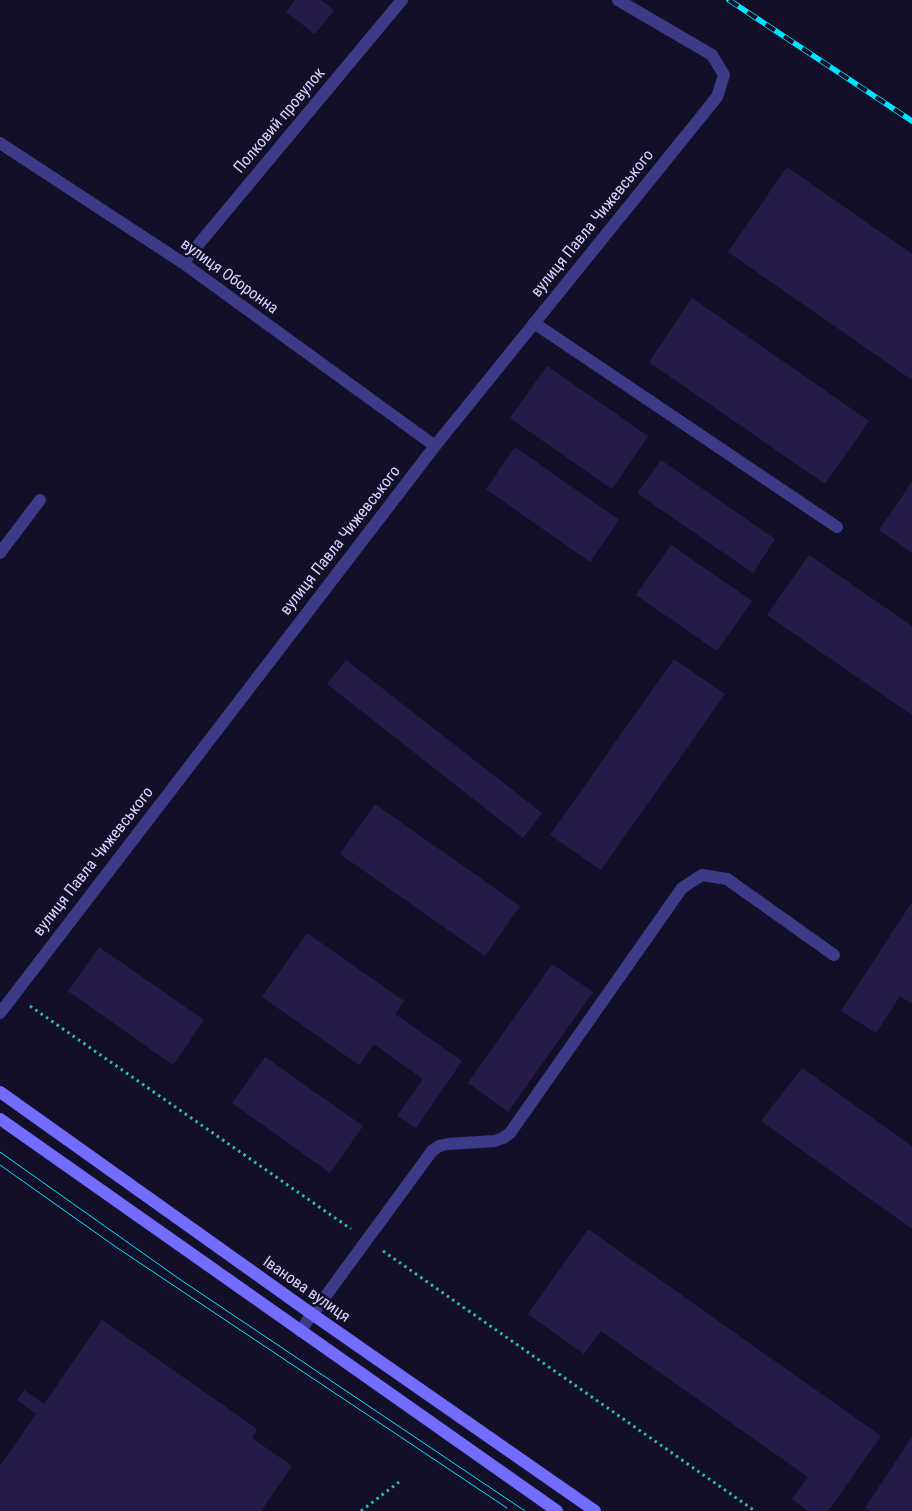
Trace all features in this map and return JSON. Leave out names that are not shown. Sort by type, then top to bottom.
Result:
[{"type":"main road","name":"Іванова вулиця","points":[[0,1092],[312,1314],[595,1511]]},
{"type":"main road","points":[[0,1119],[556,1511]]},
{"type":"street","name":"Полковий провулок","points":[[183,263],[402,0]]},
{"type":"street","name":"вулиця Павла Чижевського","points":[[0,1013],[435,446],[717,97],[724,75],[712,55],[618,0]]},
{"type":"street","name":"вулиця Оборонна","points":[[0,143],[183,263],[435,446]]},
{"type":"street","points":[[534,323],[837,526]]},
{"type":"street","points":[[0,554],[40,500]]},
{"type":"street","points":[[300,1331],[432,1151],[439,1146],[448,1144],[495,1141],[503,1138],[510,1132],[682,888],[702,875],[727,879],[834,955]]},
{"type":"path","points":[[361,1511],[399,1482]]},
{"type":"building","points":[[295,0],[321,0],[334,10],[315,34],[286,12]]},
{"type":"building","points":[[787,167],[912,254],[912,380],[728,252]]},
{"type":"building","points":[[692,298],[869,421],[825,484],[649,362]]},
{"type":"building","points":[[547,366],[648,436],[612,489],[510,418]]},
{"type":"building","points":[[515,447],[619,520],[590,562],[486,489]]},
{"type":"building","points":[[661,460],[775,539],[753,573],[637,493]]},
{"type":"building","points":[[912,482],[912,553],[879,530]]},
{"type":"building","points":[[671,545],[752,601],[717,651],[636,595]]},
{"type":"building","points":[[809,555],[912,626],[912,715],[767,615]]},
{"type":"building","points":[[674,659],[725,694],[601,870],[550,835]]},
{"type":"building","points":[[346,660],[542,813],[523,838],[327,684]]},
{"type":"building","points":[[375,804],[520,906],[485,956],[340,854]]},
{"type":"building","points":[[912,902],[912,1004],[900,996],[876,1033],[841,1011]]},
{"type":"building","points":[[307,933],[404,1001],[395,1014],[462,1061],[416,1128],[397,1116],[423,1079],[374,1044],[359,1065],[262,997]]},
{"type":"building","points":[[99,947],[204,1020],[173,1065],[68,991]]},
{"type":"building","points":[[552,964],[593,992],[508,1112],[468,1083]]},
{"type":"building","points":[[265,1057],[363,1126],[330,1173],[232,1103]]},
{"type":"building","points":[[802,1068],[912,1146],[912,1229],[761,1121]]},
{"type":"building","points":[[588,1229],[881,1436],[828,1511],[808,1511],[792,1499],[808,1477],[601,1331],[584,1354],[528,1314]]},
{"type":"building","points":[[102,1320],[257,1429],[252,1438],[292,1466],[261,1511],[0,1511],[0,1466],[36,1414],[17,1400],[24,1390],[44,1404]]},
{"type":"building","points":[[912,1437],[912,1511],[870,1511],[865,1508]]},
{"type":"tram line","points":[[0,1152],[178,1278],[525,1511]]},
{"type":"tram line","points":[[0,1165],[116,1247],[507,1508]]},
{"type":"railway","points":[[729,0],[912,121]]}]
